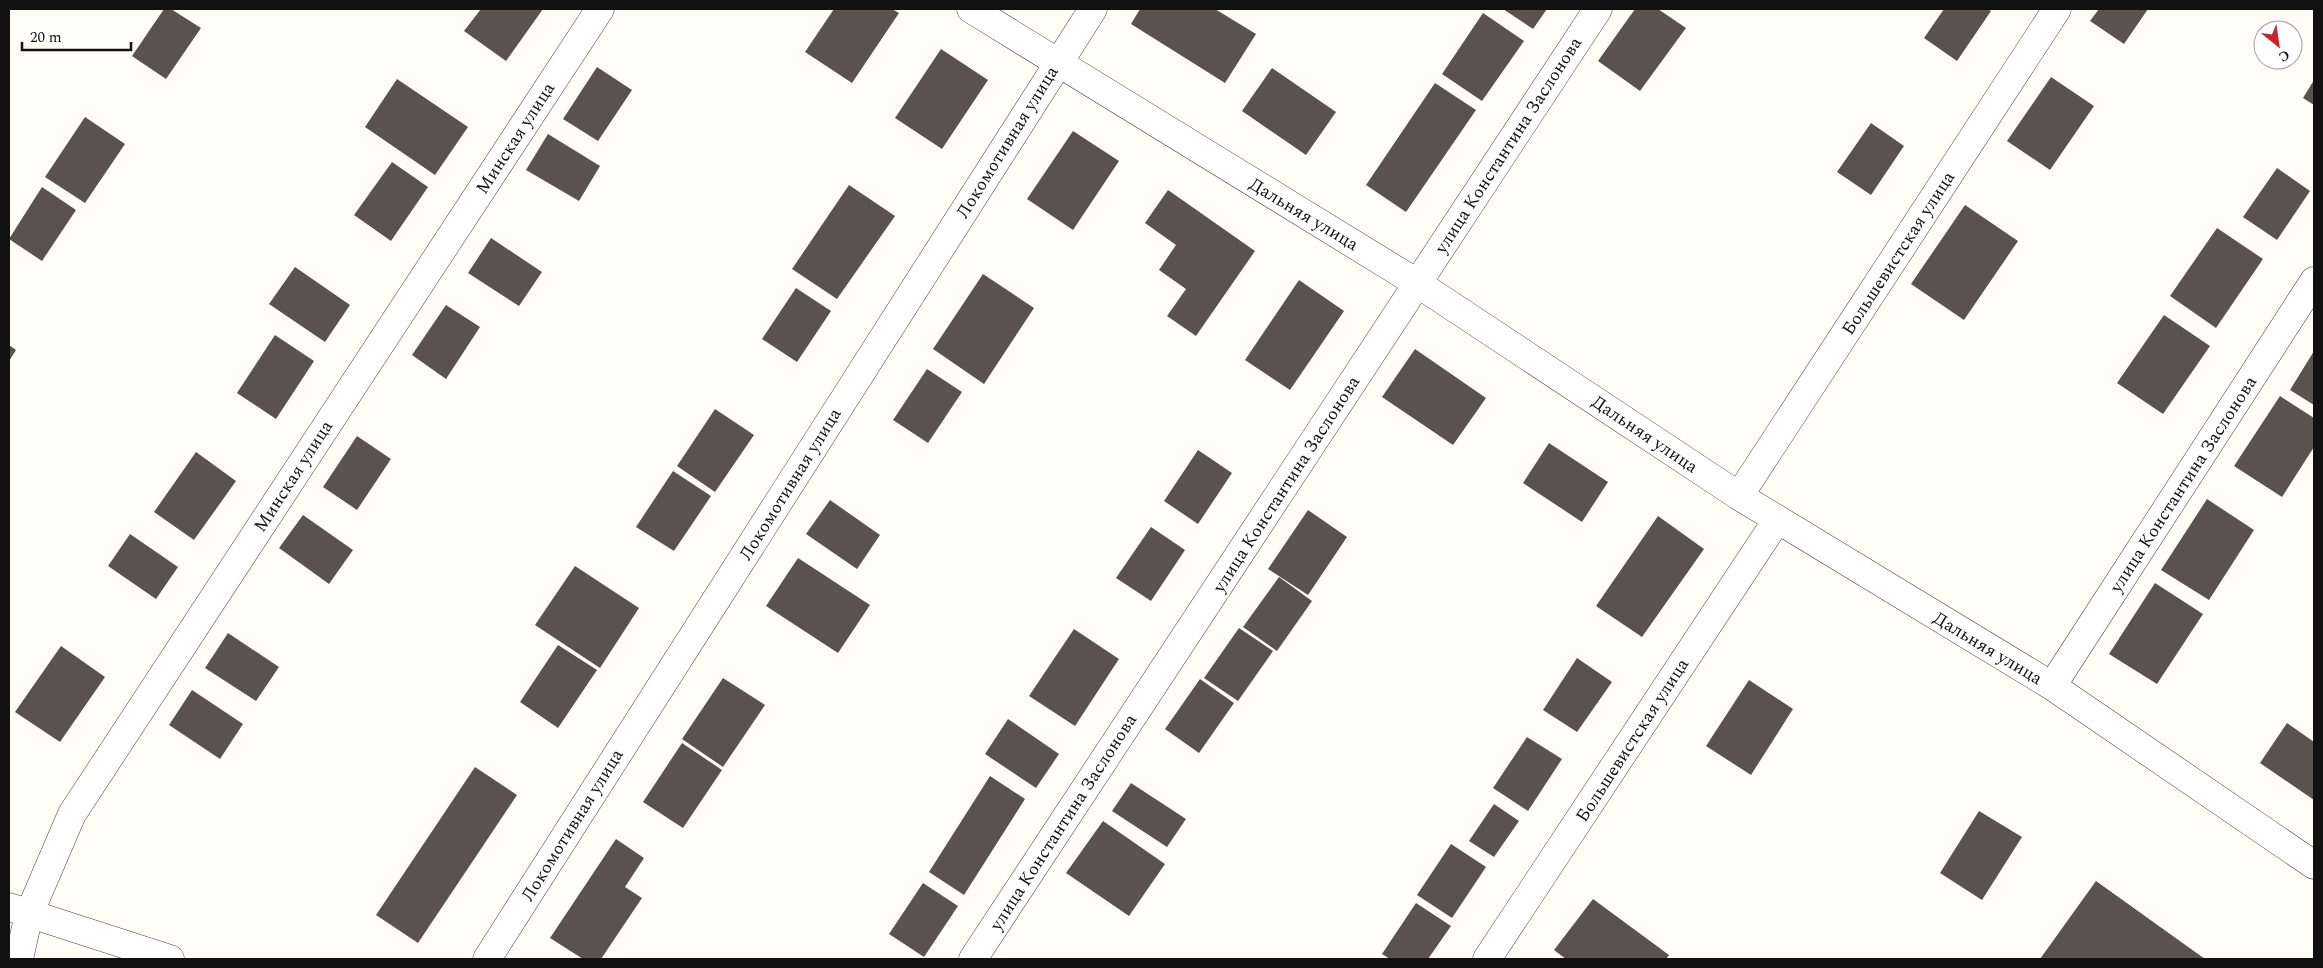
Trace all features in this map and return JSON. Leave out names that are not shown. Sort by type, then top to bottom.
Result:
[{"type":"street","name":"Минская улица","points":[[19,959],[19,910],[72,814],[600,9]]},
{"type":"street","name":"Дальняя улица","points":[[971,9],[1417,283],[1738,496],[2052,686],[2314,865]]},
{"type":"street","name":"Локомотивная улица","points":[[487,959],[1093,9]]},
{"type":"street","name":"улица Константина Заслонова","points":[[973,959],[1598,9]]},
{"type":"street","name":"Большевистская улица","points":[[1738,496],[2057,9]]},
{"type":"street","name":"улица Константина Заслонова","points":[[2052,686],[2314,282]]},
{"type":"street","name":"Большевистская улица","points":[[1487,959],[1777,520]]},
{"type":"street","points":[[19,910],[170,959]]},
{"type":"building","points":[[164,9],[171,9],[201,28],[166,79],[132,56]]},
{"type":"building","points":[[481,9],[543,9],[506,61],[464,31]]},
{"type":"building","points":[[834,9],[892,9],[899,13],[852,83],[805,52]]},
{"type":"building","points":[[1140,9],[1215,9],[1256,34],[1225,83],[1131,24]]},
{"type":"building","points":[[1503,9],[1547,9],[1533,29]]},
{"type":"building","points":[[1635,9],[1658,9],[1686,28],[1640,91],[1598,61]]},
{"type":"building","points":[[1944,9],[1987,9],[1991,11],[1957,61],[1924,38]]},
{"type":"building","points":[[2099,9],[2148,9],[2124,44],[2090,21]]},
{"type":"building","points":[[1483,13],[1524,41],[1482,101],[1442,74]]},
{"type":"building","points":[[941,49],[988,80],[942,149],[895,118]]},
{"type":"building","points":[[597,67],[632,90],[598,141],[563,119]]},
{"type":"building","points":[[1272,68],[1336,112],[1306,155],[1242,111]]},
{"type":"building","points":[[2051,77],[2094,106],[2050,170],[2007,141]]},
{"type":"building","points":[[397,79],[468,127],[435,175],[365,127]]},
{"type":"building","points":[[2314,80],[2314,105],[2303,98]]},
{"type":"building","points":[[1435,83],[1476,110],[1406,212],[1366,185]]},
{"type":"building","points":[[85,117],[125,144],[85,203],[45,177]]},
{"type":"building","points":[[1871,123],[1904,146],[1871,195],[1837,172]]},
{"type":"building","points":[[1073,131],[1119,161],[1073,230],[1027,199]]},
{"type":"building","points":[[548,134],[600,166],[579,201],[526,170]]},
{"type":"building","points":[[392,162],[428,187],[391,241],[354,215]]},
{"type":"building","points":[[2277,168],[2310,191],[2277,240],[2243,217]]},
{"type":"building","points":[[849,185],[895,216],[837,299],[792,269]]},
{"type":"building","points":[[42,187],[76,210],[42,261],[9,239]]},
{"type":"building","points":[[1168,190],[1255,251],[1196,336],[1167,316],[1186,289],[1159,270],[1176,245],[1145,223]]},
{"type":"building","points":[[1965,205],[2018,241],[1964,320],[1911,284]]},
{"type":"building","points":[[2217,228],[2263,259],[2216,328],[2170,296]]},
{"type":"building","points":[[491,238],[542,272],[519,306],[468,273]]},
{"type":"building","points":[[295,267],[350,305],[325,342],[269,304]]},
{"type":"building","points":[[983,274],[1034,308],[984,384],[933,349]]},
{"type":"building","points":[[1299,280],[1344,311],[1290,390],[1245,360]]},
{"type":"building","points":[[796,288],[831,311],[797,362],[762,339]]},
{"type":"building","points":[[446,305],[480,327],[446,379],[412,355]]},
{"type":"building","points":[[2164,315],[2210,346],[2163,414],[2117,383]]},
{"type":"building","points":[[275,335],[314,361],[276,419],[237,393]]},
{"type":"building","points":[[9,345],[16,350],[9,361]]},
{"type":"building","points":[[1415,349],[1486,398],[1453,445],[1382,397]]},
{"type":"building","points":[[2314,351],[2314,405],[2290,390]]},
{"type":"building","points":[[927,369],[962,392],[928,443],[893,420]]},
{"type":"building","points":[[2280,396],[2314,418],[2314,447],[2282,497],[2234,466]]},
{"type":"building","points":[[715,409],[754,435],[715,492],[677,466]]},
{"type":"building","points":[[357,436],[391,459],[357,510],[323,487]]},
{"type":"building","points":[[1549,443],[1608,482],[1582,522],[1523,483]]},
{"type":"building","points":[[1198,450],[1232,473],[1198,524],[1164,501]]},
{"type":"building","points":[[196,452],[236,481],[194,540],[154,512]]},
{"type":"building","points":[[673,471],[711,496],[674,551],[636,527]]},
{"type":"building","points":[[2207,499],[2254,530],[2209,600],[2161,570]]},
{"type":"building","points":[[830,500],[880,535],[857,569],[806,534]]},
{"type":"building","points":[[1308,510],[1347,537],[1308,595],[1268,569]]},
{"type":"building","points":[[303,515],[353,550],[329,584],[279,548]]},
{"type":"building","points":[[1658,516],[1704,549],[1642,637],[1596,606]]},
{"type":"building","points":[[1151,527],[1185,550],[1151,601],[1116,578]]},
{"type":"building","points":[[130,534],[178,567],[156,599],[108,566]]},
{"type":"building","points":[[798,558],[870,605],[838,653],[766,606]]},
{"type":"building","points":[[575,566],[639,608],[600,668],[535,625]]},
{"type":"building","points":[[1279,577],[1312,601],[1277,651],[1243,627]]},
{"type":"building","points":[[2155,583],[2203,614],[2157,684],[2109,654]]},
{"type":"building","points":[[1239,628],[1273,651],[1238,701],[1204,678]]},
{"type":"building","points":[[1074,629],[1119,659],[1075,726],[1029,696]]},
{"type":"building","points":[[228,633],[279,667],[256,701],[205,668]]},
{"type":"building","points":[[558,645],[597,670],[558,728],[520,702]]},
{"type":"building","points":[[61,646],[105,677],[60,742],[15,712]]},
{"type":"building","points":[[1577,658],[1612,682],[1577,732],[1543,710]]},
{"type":"building","points":[[723,678],[765,705],[723,767],[682,739]]},
{"type":"building","points":[[1200,679],[1234,703],[1199,753],[1165,729]]},
{"type":"building","points":[[1749,680],[1793,709],[1751,775],[1706,746]]},
{"type":"building","points":[[192,690],[243,724],[220,759],[169,725]]},
{"type":"building","points":[[1008,719],[1059,754],[1036,788],[985,754]]},
{"type":"building","points":[[2287,723],[2314,742],[2314,800],[2260,763]]},
{"type":"building","points":[[1527,737],[1562,759],[1528,811],[1493,788]]},
{"type":"building","points":[[682,743],[722,770],[683,828],[643,802]]},
{"type":"building","points":[[475,767],[517,795],[418,943],[376,915]]},
{"type":"building","points":[[990,776],[1025,799],[964,895],[929,872]]},
{"type":"building","points":[[1131,783],[1186,819],[1167,847],[1112,811]]},
{"type":"building","points":[[1494,804],[1519,821],[1494,857],[1469,841]]},
{"type":"building","points":[[1979,811],[2022,837],[1982,900],[1940,873]]},
{"type":"building","points":[[1103,821],[1165,864],[1129,916],[1066,873]]},
{"type":"building","points":[[616,839],[644,858],[625,887],[642,898],[601,959],[583,959],[550,938]]},
{"type":"building","points":[[1451,844],[1486,867],[1452,918],[1417,895]]},
{"type":"building","points":[[2096,881],[2205,959],[2040,959]]},
{"type":"building","points":[[923,883],[958,906],[924,957],[889,934]]},
{"type":"building","points":[[1593,899],[1669,955],[1666,959],[1566,959],[1554,950]]},
{"type":"building","points":[[1416,903],[1451,926],[1428,959],[1390,959],[1382,954]]}]
